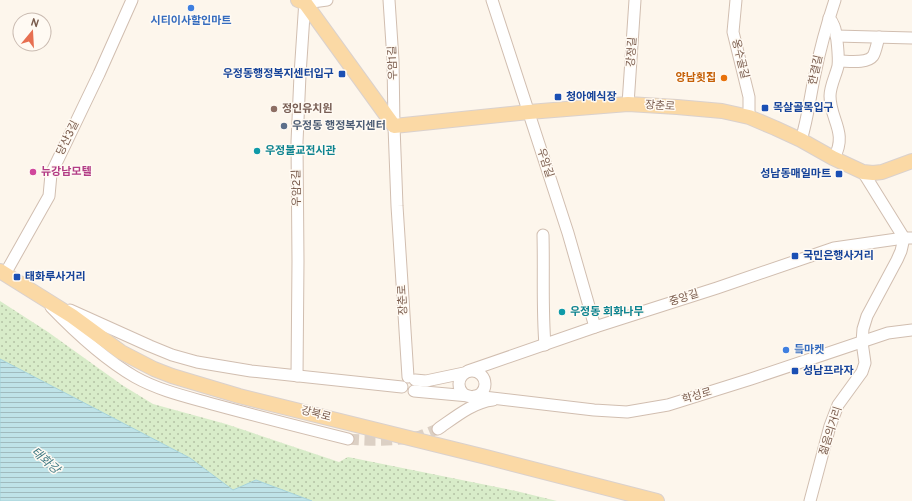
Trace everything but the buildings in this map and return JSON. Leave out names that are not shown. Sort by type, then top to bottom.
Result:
[{"type":"main road","points":[[302,1],[394,126]]},
{"type":"main road","name":"장춘로","points":[[394,126],[529,112],[628,104],[722,111],[749,117],[801,140],[863,172],[882,172],[912,161]]},
{"type":"main road","name":"강북로","points":[[2,272],[72,316],[121,352],[172,376],[240,396],[656,501]]},
{"type":"street","name":"당산3길","points":[[2,272],[50,196],[51,174],[99,74],[132,0]]},
{"type":"street","points":[[302,1],[327,0]]},
{"type":"street","name":"우암1길","points":[[389,0],[393,60],[394,126]]},
{"type":"street","name":"우암길","points":[[492,0],[568,233],[595,327]]},
{"type":"street","name":"강정길","points":[[628,104],[635,0]]},
{"type":"street","name":"옹수골길","points":[[736,0],[733,32],[749,97],[749,117]]},
{"type":"street","name":"한결길","points":[[801,140],[806,124],[815,74],[834,0]]},
{"type":"street","name":"우암2길","points":[[297,376],[297,142],[302,1]]},
{"type":"street","points":[[829,18],[834,25],[839,61],[830,94],[831,110],[837,124],[840,142],[838,151],[834,158]]},
{"type":"street","points":[[836,36],[912,38]]},
{"type":"street","points":[[839,61],[856,62],[871,58],[874,54],[879,37]]},
{"type":"street","name":"장춘로","points":[[394,126],[402,283],[412,383]]},
{"type":"street","points":[[862,342],[863,329],[867,316],[908,238],[863,172]]},
{"type":"street","points":[[543,235],[544,345]]},
{"type":"street","name":"중앙길","points":[[412,383],[466,372],[595,327],[717,288],[834,248],[908,238]]},
{"type":"street","points":[[39,295],[130,338],[172,355],[197,362],[244,370],[402,387],[401,384],[403,380],[477,397]]},
{"type":"street","points":[[39,295],[87,341],[135,377],[169,392],[348,440]]},
{"type":"street","name":"학성로","points":[[477,397],[479,404],[490,400],[501,399],[594,410],[627,412],[668,405],[888,333],[912,330]]},
{"type":"street","name":"젊음의거리","points":[[810,501],[830,426],[838,405],[862,372],[865,363],[862,342]]},
{"type":"street","points":[[438,429],[477,397],[484,380],[480,373],[472,371],[466,372],[461,377],[459,385],[463,393],[477,397]]},
{"type":"green space","points":[[0,301],[48,332],[122,385],[153,404],[226,424],[339,462],[348,457],[516,491],[557,501],[312,501],[256,480],[233,490],[190,458],[0,359]]},
{"type":"water","name":"태화강","points":[[0,359],[190,458],[233,490],[256,480],[312,501],[0,501]]},
{"type":"tunnel","points":[[348,439],[393,440],[420,436],[438,429]]},
{"type":"place","name":"시티이사할인마트","points":[[191,8]]},
{"type":"place","name":"우정동행정복지센터입구","points":[[342,74]]},
{"type":"place","name":"양남횟집","points":[[724,78]]},
{"type":"place","name":"청아예식장","points":[[558,97]]},
{"type":"place","name":"목살골목입구","points":[[765,108]]},
{"type":"place","name":"정인유치원","points":[[274,109]]},
{"type":"place","name":"우정동 행정복지센터","points":[[284,126]]},
{"type":"place","name":"우정불교전시관","points":[[257,151]]},
{"type":"place","name":"뉴강남모텔","points":[[33,172]]},
{"type":"place","name":"성남동매일마트","points":[[839,174]]},
{"type":"place","name":"국민은행사거리","points":[[795,256]]},
{"type":"place","name":"태화루사거리","points":[[17,277]]},
{"type":"place","name":"우정동 회화나무","points":[[562,312]]},
{"type":"place","name":"듴마켓","points":[[786,350]]},
{"type":"place","name":"성남프라자","points":[[795,371]]}]
